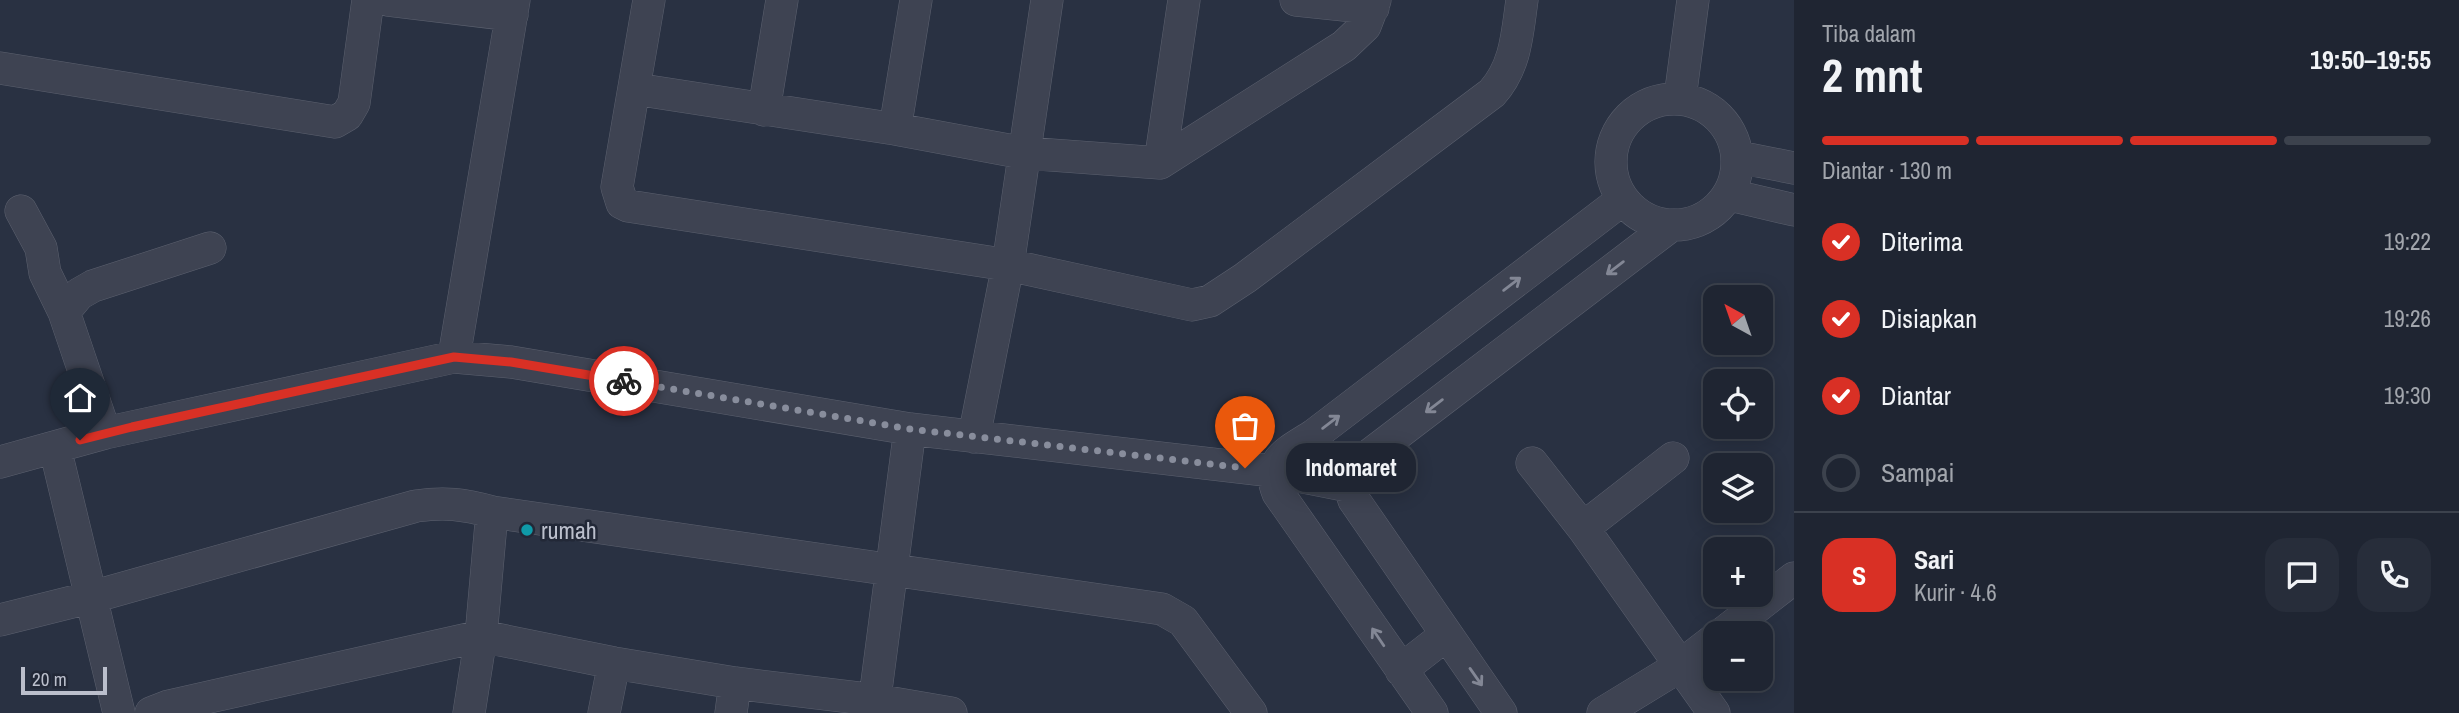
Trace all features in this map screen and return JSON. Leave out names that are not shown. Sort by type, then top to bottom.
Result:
[{"type":"street","points":[[0,68],[335,122],[346,116],[354,103],[368,0]]},
{"type":"street","points":[[388,0],[513,8],[454,357]]},
{"type":"street","points":[[649,0],[617,187],[622,203],[1008,265],[1192,305],[1210,301],[1245,278],[1492,93],[1511,65],[1522,0]]},
{"type":"street","points":[[764,110],[782,0]]},
{"type":"street","points":[[895,129],[916,0]]},
{"type":"street","points":[[974,437],[1008,265],[1047,0]]},
{"type":"street","points":[[1160,163],[1184,0]]},
{"type":"street","points":[[635,89],[895,129],[1024,153],[1160,163],[1344,46],[1365,26],[1374,4],[1296,0]]},
{"type":"street","points":[[1680,98],[1693,0]]},
{"type":"street","points":[[1680,98],[1709,107],[1730,128],[1738,157],[1730,195],[1714,213],[1693,224],[1669,226],[1642,219],[1622,200],[1611,173],[1612,144],[1627,119],[1651,102],[1680,98]]},
{"type":"street","points":[[1738,157],[1794,168]]},
{"type":"street","points":[[1730,195],[1794,210]]},
{"type":"street","points":[[1432,713],[1278,493],[1272,478],[1273,471],[1283,456],[1622,200]]},
{"type":"street","points":[[21,211],[41,248],[45,273],[64,312],[105,433]]},
{"type":"street","points":[[1501,713],[1354,500],[1349,486],[1352,471],[1669,226]]},
{"type":"street","points":[[64,312],[79,295],[93,286],[210,248]]},
{"type":"street","points":[[0,462],[105,433],[454,357],[511,362],[910,429],[1273,471],[1349,486]]},
{"type":"street","points":[[874,706],[910,429]]},
{"type":"street","points":[[55,447],[119,713]]},
{"type":"street","points":[[1583,528],[1673,458]]},
{"type":"street","points":[[1532,463],[1583,528],[1714,713]]},
{"type":"street","points":[[0,620],[92,597],[416,506],[464,504],[492,512],[1162,608],[1183,621],[1251,713]]},
{"type":"street","points":[[469,713],[481,636],[492,512]]},
{"type":"street","points":[[1739,621],[1794,578]]},
{"type":"street","points":[[1401,670],[1446,635]]},
{"type":"street","points":[[163,711],[481,636],[614,663],[733,698],[951,713]]},
{"type":"street","points":[[1604,713],[1680,666],[1703,648]]},
{"type":"street","points":[[604,713],[614,663]]},
{"type":"way so far","points":[[624,381],[910,429],[1245,468]]},
{"type":"place","name":"Indomaret","points":[[1245,468]]},
{"type":"place","name":"rumah","points":[[527,530]]},
{"type":"route","points":[[80,440],[454,357],[511,362],[624,381]]}]
